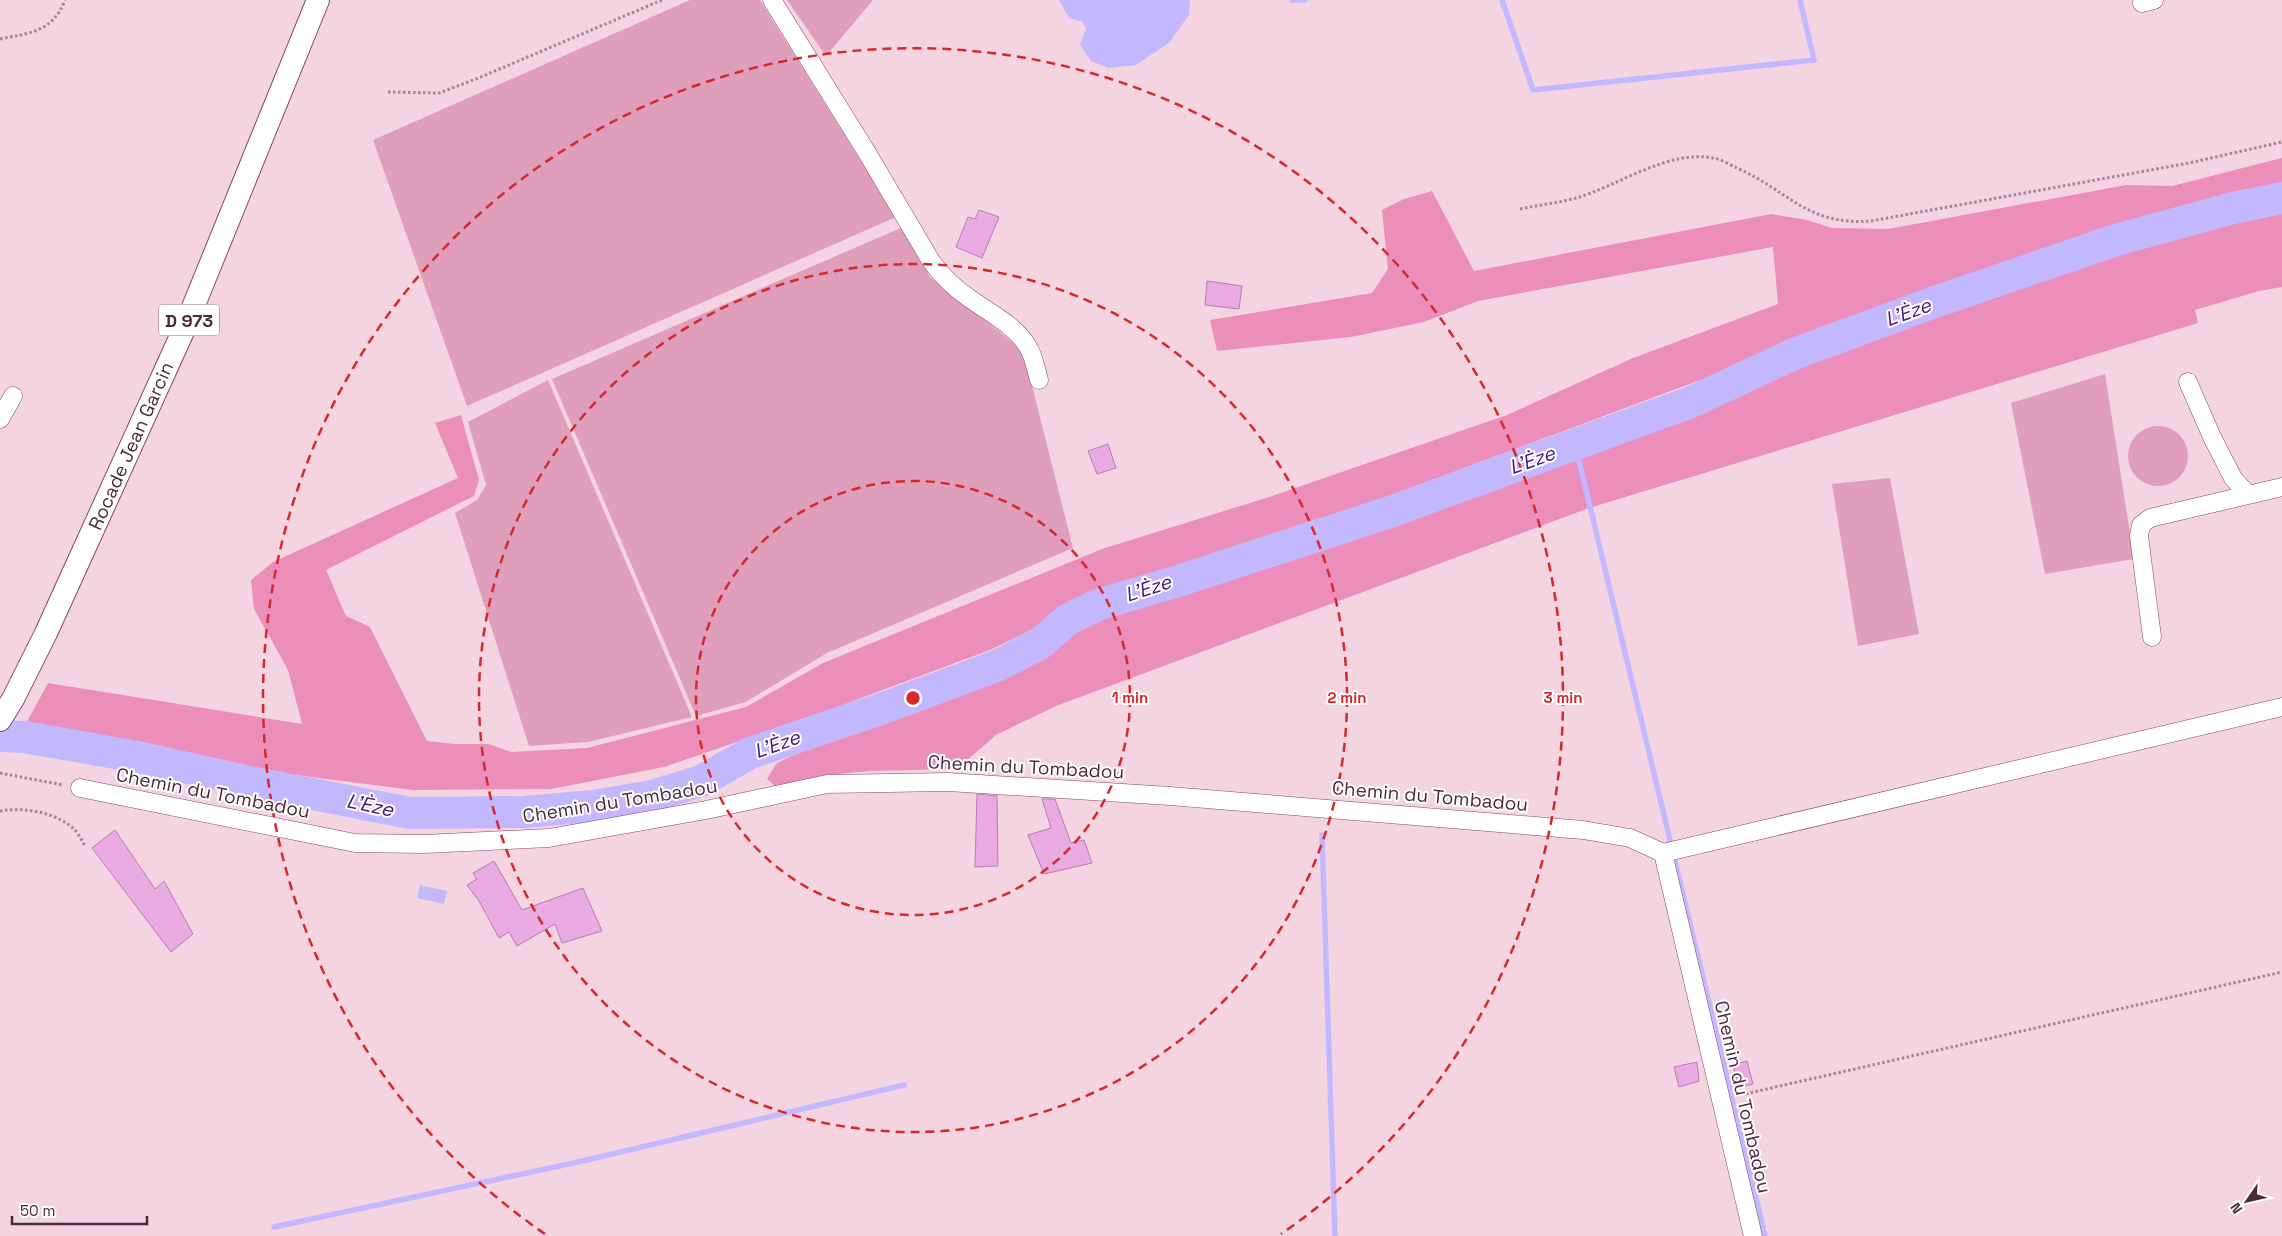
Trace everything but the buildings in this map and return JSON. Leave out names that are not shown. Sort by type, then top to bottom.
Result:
[{"type":"main road","name":"Rocade Jean Garcin","points":[[0,720],[46,634],[185,327],[318,0]]},
{"type":"street","points":[[772,0],[866,151],[931,261],[943,278],[1006,323],[1021,337],[1030,349],[1039,380]]},
{"type":"street","points":[[2188,382],[2232,478],[2248,495]]},
{"type":"street","points":[[0,419],[13,396]]},
{"type":"street","points":[[2152,637],[2139,536],[2141,525],[2150,518],[2282,488]]},
{"type":"street","points":[[1663,853],[2282,707]]},
{"type":"street","name":"Chemin du Tombadou","points":[[80,788],[355,843],[424,844],[549,838],[706,810],[827,784],[948,782],[1170,796],[1583,830],[1630,838],[1663,853],[1753,1236]]},
{"type":"path","points":[[0,39],[36,32],[50,24],[60,14],[65,0]]},
{"type":"path","points":[[388,92],[439,93],[662,0]]},
{"type":"path","points":[[1520,208],[1576,198],[1657,166],[1684,158],[1712,158],[1749,173],[1824,218],[1847,223],[1871,221],[2189,163],[2282,142]]},
{"type":"path","points":[[0,773],[80,788]]},
{"type":"path","points":[[0,811],[28,810],[51,814],[75,830],[85,846]]},
{"type":"path","points":[[1721,1100],[2282,972]]},
{"type":"shaded area","points":[[690,0],[760,0],[896,217],[467,406],[373,140]]},
{"type":"shaded area","points":[[787,0],[873,0],[826,56]]},
{"type":"shaded area","points":[[1059,0],[1190,0],[1189,15],[1169,43],[1136,65],[1109,68],[1091,61],[1080,45],[1086,29],[1083,22],[1069,18]]},
{"type":"shaded area","points":[[2282,158],[2282,189],[2179,216],[1969,280],[1163,580],[1091,601],[990,650],[813,716],[664,767],[551,789],[413,790],[233,767],[62,738],[23,729],[48,683],[302,724],[288,670],[254,609],[251,580],[273,562],[458,478],[435,423],[461,415],[479,480],[474,496],[326,570],[346,616],[370,627],[427,741],[455,744],[489,744],[511,752],[587,748],[746,707],[823,663],[1102,549],[1269,497],[1507,415],[1633,358],[1778,304],[1773,247],[1478,301],[1424,322],[1351,337],[1217,351],[1210,320],[1372,293],[1388,269],[1382,210],[1404,199],[1432,191],[1474,271],[1771,214],[1807,220],[1832,228],[1888,229],[2126,185],[2172,186]]},
{"type":"shaded area","points":[[2282,206],[2282,287],[2259,291],[2195,310],[2198,323],[1589,508],[1056,706],[996,735],[957,769],[871,771],[824,775],[775,786],[767,779],[777,763],[823,741],[1034,660],[1077,623],[1105,607],[1255,564],[1410,515],[1698,409],[1907,324],[2120,246]]},
{"type":"shaded area","points":[[903,227],[930,277],[1023,350],[1073,548],[827,653],[746,702],[696,716],[552,379]]},
{"type":"shaded area","points":[[2105,374],[2134,559],[2045,574],[2011,403]]},
{"type":"shaded area","points":[[548,380],[692,717],[588,742],[529,746],[455,513],[477,500],[486,485],[468,422]]},
{"type":"shaded area","points":[[2158,426],[2175,431],[2183,439],[2188,456],[2183,473],[2175,481],[2158,486],[2141,481],[2133,473],[2128,456],[2133,439],[2141,431]]},
{"type":"shaded area","points":[[1890,478],[1919,634],[1858,646],[1832,484]]},
{"type":"shaded area","points":[[420,885],[447,891],[444,904],[417,898]]},
{"type":"waterway","points":[[1292,0],[1305,0]]},
{"type":"waterway","points":[[1502,0],[1533,90],[1814,60],[1800,0]]},
{"type":"waterway","name":"L'Èze","points":[[0,736],[24,737],[138,757],[250,782],[410,813],[524,812],[593,806],[652,796],[701,781],[750,753],[881,709],[999,665],[1041,643],[1067,620],[1100,604],[1175,582],[1390,512],[1691,402],[1794,354],[1929,304],[2116,240],[2233,208],[2282,198]]},
{"type":"waterway","points":[[1575,444],[1765,1236]]},
{"type":"waterway","points":[[1322,835],[1335,1236]]},
{"type":"waterway","points":[[274,1227],[578,1162],[904,1085]]}]
